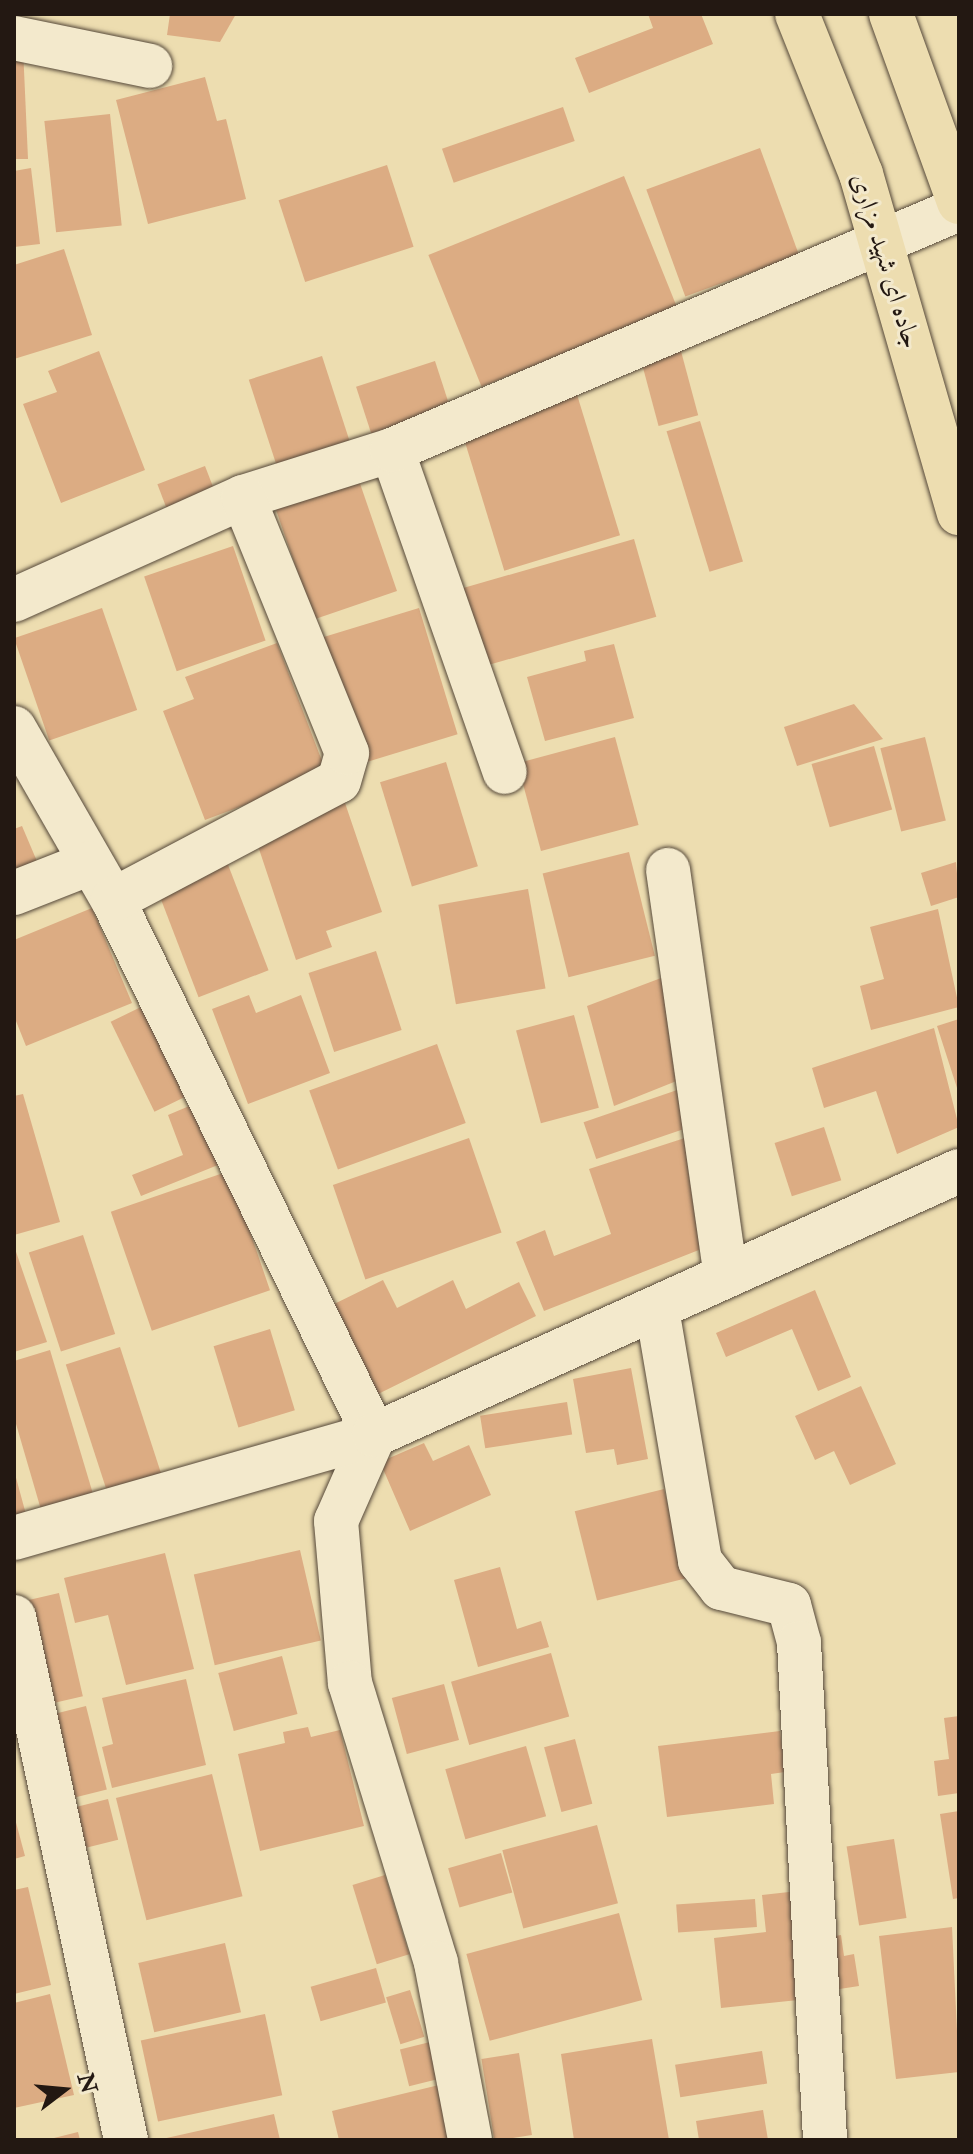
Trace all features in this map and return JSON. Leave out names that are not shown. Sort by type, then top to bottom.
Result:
[{"type":"main road","name":"جاده ای شهید مزاری","points":[[797,14],[882,246],[959,513]]},
{"type":"main road","points":[[891,14],[951,145],[959,202]]},
{"type":"street","points":[[14,38],[150,66]]},
{"type":"street","points":[[14,600],[243,497],[392,450],[882,246],[959,209]]},
{"type":"street","points":[[392,450],[505,772]]},
{"type":"street","points":[[113,900],[339,781],[347,753],[243,497]]},
{"type":"street","points":[[16,736],[113,900],[374,1435],[336,1521],[350,1683],[436,1963],[470,2140]]},
{"type":"street","points":[[14,893],[90,863]]},
{"type":"street","points":[[668,870],[726,1275]]},
{"type":"street","points":[[14,1538],[374,1435],[959,1171]]},
{"type":"street","points":[[657,1309],[700,1561],[721,1588],[789,1605],[799,1643],[825,2140]]},
{"type":"street","points":[[14,1617],[126,2140]]},
{"type":"building","points":[[170,14],[236,14],[220,42],[167,35]]},
{"type":"building","points":[[648,14],[701,14],[713,44],[589,93],[575,58],[653,28]]},
{"type":"building","points":[[23,48],[28,159],[14,159],[14,49]]},
{"type":"building","points":[[205,77],[217,121],[226,119],[246,199],[148,224],[116,100]]},
{"type":"building","points":[[563,107],[575,141],[454,183],[442,149]]},
{"type":"building","points":[[110,114],[122,225],[56,232],[44,121]]},
{"type":"building","points":[[760,148],[799,255],[685,297],[646,189]]},
{"type":"building","points":[[387,165],[414,247],[305,282],[279,200]]},
{"type":"building","points":[[31,168],[40,244],[14,247],[14,171]]},
{"type":"building","points":[[624,176],[677,308],[482,387],[428,255]]},
{"type":"building","points":[[64,249],[92,335],[14,359],[14,265]]},
{"type":"building","points":[[678,340],[698,415],[659,426],[638,351]]},
{"type":"building","points":[[99,351],[145,470],[61,503],[23,404],[57,392],[48,371]]},
{"type":"building","points":[[322,356],[353,450],[279,474],[249,380]]},
{"type":"building","points":[[435,361],[451,410],[372,435],[356,387]]},
{"type":"building","points":[[575,388],[620,535],[504,571],[459,423]]},
{"type":"building","points":[[700,421],[743,562],[710,572],[667,431]]},
{"type":"building","points":[[205,466],[218,500],[170,518],[157,484]]},
{"type":"building","points":[[355,469],[397,591],[314,620],[272,498]]},
{"type":"building","points":[[634,539],[656,617],[480,667],[458,589]]},
{"type":"building","points":[[233,546],[266,641],[177,671],[144,577]]},
{"type":"building","points":[[102,608],[137,710],[49,740],[14,638]]},
{"type":"building","points":[[419,608],[458,734],[359,764],[321,638]]},
{"type":"building","points":[[277,643],[327,774],[205,820],[163,711],[194,699],[185,677]]},
{"type":"building","points":[[614,644],[634,718],[545,741],[527,677],[586,661],[584,651]]},
{"type":"building","points":[[854,704],[883,739],[797,766],[784,727]]},
{"type":"building","points":[[615,737],[639,825],[541,851],[517,763]]},
{"type":"building","points":[[925,737],[946,820],[901,832],[880,748]]},
{"type":"building","points":[[874,746],[892,809],[830,827],[812,764]]},
{"type":"building","points":[[446,762],[478,866],[412,886],[380,782]]},
{"type":"building","points":[[344,800],[382,912],[326,931],[332,947],[296,960],[253,831]]},
{"type":"building","points":[[22,826],[39,866],[14,877],[14,829]]},
{"type":"building","points":[[629,852],[655,956],[569,977],[543,874]]},
{"type":"building","points":[[227,862],[269,970],[199,997],[157,889]]},
{"type":"building","points":[[956,862],[959,897],[931,906],[921,873]]},
{"type":"building","points":[[528,889],[546,988],[456,1004],[438,905]]},
{"type":"building","points":[[92,908],[132,1003],[26,1046],[14,1016],[14,940]]},
{"type":"building","points":[[938,909],[959,1007],[871,1030],[860,986],[884,979],[870,927]]},
{"type":"building","points":[[376,951],[402,1030],[334,1052],[308,973]]},
{"type":"building","points":[[669,975],[684,1078],[614,1106],[587,1006]]},
{"type":"building","points":[[249,995],[256,1013],[301,995],[330,1073],[248,1104],[212,1009]]},
{"type":"building","points":[[143,1006],[187,1096],[154,1112],[111,1022]]},
{"type":"building","points":[[574,1015],[599,1108],[541,1123],[516,1031]]},
{"type":"building","points":[[959,1019],[959,1091],[958,1091],[937,1026]]},
{"type":"building","points":[[934,1028],[959,1127],[897,1154],[876,1091],[824,1108],[812,1068]]},
{"type":"building","points":[[437,1044],[466,1123],[338,1169],[309,1091]]},
{"type":"building","points":[[680,1089],[693,1126],[596,1159],[584,1122]]},
{"type":"building","points":[[23,1094],[60,1222],[14,1235],[14,1096]]},
{"type":"building","points":[[194,1104],[218,1165],[141,1196],[132,1175],[183,1155],[168,1115]]},
{"type":"building","points":[[824,1127],[841,1180],[792,1196],[775,1143]]},
{"type":"building","points":[[691,1136],[709,1246],[544,1311],[516,1242],[545,1230],[554,1256],[611,1234],[589,1169]]},
{"type":"building","points":[[469,1138],[502,1233],[365,1279],[333,1185]]},
{"type":"building","points":[[229,1171],[270,1290],[152,1331],[111,1212]]},
{"type":"building","points":[[83,1235],[115,1334],[61,1352],[29,1253]]},
{"type":"building","points":[[14,1246],[47,1342],[14,1352]]},
{"type":"building","points":[[383,1280],[397,1308],[453,1280],[466,1309],[519,1282],[536,1316],[370,1398],[326,1308]]},
{"type":"building","points":[[815,1290],[851,1377],[818,1391],[792,1329],[726,1357],[716,1333]]},
{"type":"building","points":[[270,1329],[295,1410],[238,1428],[214,1346]]},
{"type":"building","points":[[120,1347],[163,1478],[108,1496],[66,1365]]},
{"type":"building","points":[[50,1350],[96,1504],[44,1520],[14,1417],[14,1361]]},
{"type":"building","points":[[631,1368],[648,1459],[617,1465],[614,1449],[586,1453],[573,1379]]},
{"type":"building","points":[[861,1386],[896,1464],[850,1485],[834,1451],[815,1460],[795,1416]]},
{"type":"building","points":[[567,1402],[572,1435],[485,1448],[480,1416]]},
{"type":"building","points":[[424,1443],[433,1461],[469,1445],[491,1495],[410,1531],[380,1462]]},
{"type":"building","points":[[14,1475],[30,1529],[14,1533]]},
{"type":"building","points":[[664,1489],[686,1578],[597,1601],[575,1511]]},
{"type":"building","points":[[300,1550],[321,1641],[215,1665],[194,1575]]},
{"type":"building","points":[[165,1553],[194,1669],[126,1685],[108,1615],[75,1623],[64,1578]]},
{"type":"building","points":[[500,1567],[517,1629],[541,1621],[549,1647],[478,1667],[454,1580]]},
{"type":"building","points":[[59,1593],[83,1696],[53,1703],[29,1600]]},
{"type":"building","points":[[551,1653],[569,1716],[469,1745],[451,1682]]},
{"type":"building","points":[[282,1656],[298,1714],[234,1731],[218,1673]]},
{"type":"building","points":[[186,1679],[206,1765],[112,1788],[102,1747],[113,1744],[102,1698]]},
{"type":"building","points":[[444,1684],[459,1740],[407,1754],[392,1698]]},
{"type":"building","points":[[86,1706],[107,1789],[73,1798],[52,1714]]},
{"type":"building","points":[[959,1716],[959,1793],[938,1796],[934,1761],[949,1759],[944,1718]]},
{"type":"building","points":[[308,1727],[311,1737],[340,1730],[364,1826],[260,1851],[238,1754],[285,1743],[283,1732]]},
{"type":"building","points":[[780,1731],[785,1772],[771,1774],[774,1804],[667,1817],[658,1746]]},
{"type":"building","points":[[575,1739],[592,1804],[561,1812],[544,1747]]},
{"type":"building","points":[[526,1746],[546,1816],[465,1839],[445,1769]]},
{"type":"building","points":[[212,1774],[242,1896],[146,1920],[116,1798]]},
{"type":"building","points":[[108,1799],[118,1840],[86,1848],[76,1807]]},
{"type":"building","points":[[959,1811],[959,1898],[953,1899],[940,1814]]},
{"type":"building","points":[[14,1815],[25,1856],[14,1859]]},
{"type":"building","points":[[597,1825],[618,1903],[523,1929],[502,1850]]},
{"type":"building","points":[[894,1839],[907,1918],[859,1926],[847,1847]]},
{"type":"building","points":[[501,1853],[512,1892],[459,1908],[448,1868]]},
{"type":"building","points":[[385,1875],[409,1954],[377,1964],[352,1885]]},
{"type":"building","points":[[28,1887],[51,1985],[14,1994],[14,1890]]},
{"type":"building","points":[[798,1891],[808,1999],[721,2008],[714,1938],[766,1932],[762,1895]]},
{"type":"building","points":[[755,1899],[757,1927],[678,1932],[676,1905]]},
{"type":"building","points":[[619,1913],[642,2000],[490,2041],[466,1954]]},
{"type":"building","points":[[952,1927],[959,2072],[896,2079],[879,1936]]},
{"type":"building","points":[[841,1935],[844,1956],[854,1954],[859,1986],[833,1990],[824,1938]]},
{"type":"building","points":[[225,1943],[241,2012],[154,2032],[138,1963]]},
{"type":"building","points":[[376,1968],[386,2003],[321,2021],[311,1987]]},
{"type":"building","points":[[410,1990],[424,2037],[400,2044],[386,1997]]},
{"type":"building","points":[[50,1994],[74,2095],[14,2108],[14,2003]]},
{"type":"building","points":[[265,2014],[282,2095],[158,2122],[141,2040]]},
{"type":"building","points":[[652,2039],[669,2140],[574,2140],[561,2054]]},
{"type":"building","points":[[430,2042],[439,2079],[409,2086],[400,2049]]},
{"type":"building","points":[[762,2051],[767,2084],[680,2097],[675,2065]]},
{"type":"building","points":[[519,2053],[532,2135],[494,2140],[481,2059]]},
{"type":"building","points":[[439,2085],[452,2140],[339,2140],[332,2111]]},
{"type":"building","points":[[763,2110],[768,2140],[699,2140],[696,2121]]},
{"type":"building","points":[[274,2114],[280,2140],[162,2140],[162,2139]]},
{"type":"building","points":[[78,2132],[80,2140],[50,2140],[50,2139]]}]
